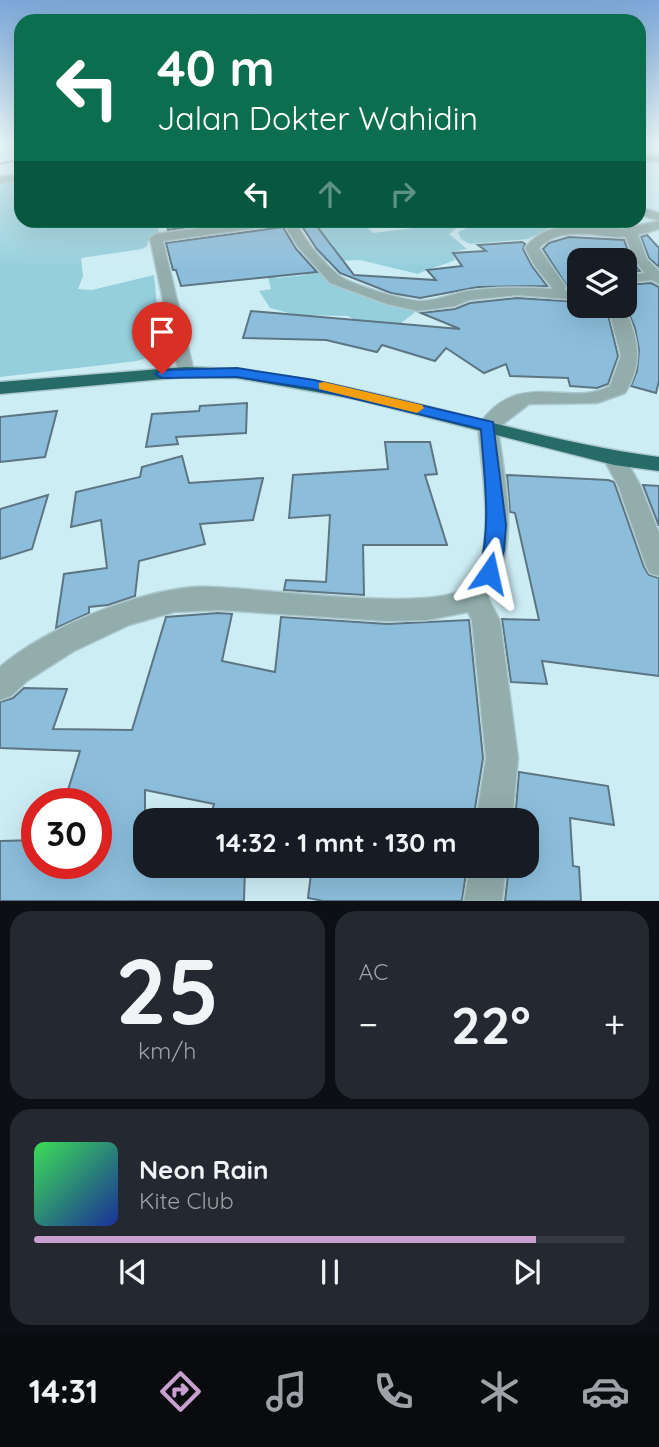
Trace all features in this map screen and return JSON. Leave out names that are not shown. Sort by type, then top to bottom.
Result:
[{"type":"highway","points":[[0,388],[185,372],[237,373],[314,384],[614,458],[659,464]]},
{"type":"street","points":[[559,287],[541,265],[532,248],[542,236],[564,229],[631,234],[659,225]]},
{"type":"street","points":[[185,372],[155,239],[234,228]]},
{"type":"street","points":[[290,228],[335,280],[392,301],[418,306],[454,301],[466,296],[517,291],[567,295]]},
{"type":"street","points":[[603,228],[611,233]]},
{"type":"street","points":[[631,234],[641,260],[656,278]]},
{"type":"street","points":[[637,279],[656,278]]},
{"type":"street","points":[[0,686],[27,662],[115,620],[158,605],[195,598],[410,610],[455,604],[474,598],[489,573],[496,538],[488,426],[520,400],[536,397],[599,397],[618,389],[630,355],[622,331],[621,318]]},
{"type":"street","points":[[614,458],[629,485],[659,566]]},
{"type":"street","points":[[474,598],[486,621],[502,758],[496,808]]},
{"type":"street","points":[[484,901],[487,878]]},
{"type":"shaded area","points":[[0,184],[14,184],[14,228],[158,228],[159,233],[150,236],[147,246],[142,249],[81,258],[83,276],[78,289],[92,290],[154,275],[158,318],[166,346],[157,355],[137,361],[0,377]]},
{"type":"shaded area","points":[[293,228],[368,228],[373,233],[413,228],[456,228],[449,234],[467,249],[452,252],[455,260],[418,274],[360,260],[321,262],[333,283],[365,297],[378,296],[419,309],[391,331],[358,322],[348,316],[296,315],[270,308],[259,291],[271,289],[267,274],[274,274],[276,278],[305,275],[298,253],[333,245],[320,230]]},
{"type":"shaded area","points":[[467,228],[549,228],[528,239],[470,244],[461,239],[458,232]]},
{"type":"building","points":[[284,228],[296,249],[317,272],[181,286],[176,270],[173,270],[166,243]]},
{"type":"building","points":[[303,228],[318,228],[354,275],[436,280],[427,270],[462,266],[453,253],[486,251],[478,245],[522,242],[532,266],[547,286],[478,287],[420,298],[391,293],[340,273],[316,248]]},
{"type":"building","points":[[647,235],[659,248],[659,267],[649,258],[641,237]]},
{"type":"building","points":[[569,237],[624,240],[627,248],[567,248],[567,286],[543,249],[549,243]]},
{"type":"building","points":[[651,283],[659,287],[659,381],[656,393],[631,386],[637,371],[639,350],[631,318],[637,318],[637,284]]},
{"type":"building","points":[[517,298],[567,301],[567,318],[609,318],[618,356],[608,384],[597,388],[570,386],[568,378],[510,376],[506,364],[484,373],[446,348],[435,361],[382,345],[377,352],[326,340],[243,338],[251,311],[460,329],[421,313],[455,309],[470,303]]},
{"type":"building","points":[[247,403],[246,433],[176,437],[178,444],[146,447],[152,414],[199,411],[200,406]]},
{"type":"building","points":[[57,411],[45,457],[0,462],[0,417]]},
{"type":"building","points":[[385,442],[430,442],[437,474],[425,475],[447,545],[363,545],[364,595],[284,590],[286,580],[326,582],[330,515],[289,518],[293,475],[388,469]]},
{"type":"building","points":[[182,456],[189,483],[263,478],[253,520],[200,524],[205,544],[139,561],[135,596],[108,605],[89,607],[89,613],[56,628],[64,574],[107,568],[101,520],[71,527],[76,492],[140,477],[142,467]]},
{"type":"building","points":[[507,475],[614,482],[644,567],[649,575],[659,578],[659,676],[542,661],[547,684],[511,682],[502,619],[539,620],[515,513],[510,512]]},
{"type":"building","points":[[643,485],[659,486],[659,526]]},
{"type":"building","points":[[48,495],[32,549],[0,559],[0,509]]},
{"type":"building","points":[[232,614],[222,661],[275,672],[281,617],[387,624],[469,620],[483,758],[475,808],[213,808],[214,804],[145,790],[145,808],[133,808],[133,878],[245,878],[244,901],[0,901],[0,841],[21,840],[21,879],[112,879],[112,788],[69,788],[80,751],[0,748],[0,702],[13,698],[24,688],[67,689],[53,729],[132,730],[166,617]]},
{"type":"building","points":[[519,772],[608,786],[614,825],[570,818],[573,866],[579,867],[581,901],[505,901],[508,878],[539,878],[539,808],[516,808]]},
{"type":"building","points":[[310,878],[465,878],[462,901],[323,901],[308,898]]},
{"type":"slow traffic","points":[[324,386],[417,408]]},
{"type":"route","points":[[162,374],[237,373],[314,384],[488,426],[497,525],[495,550],[489,573]]}]
